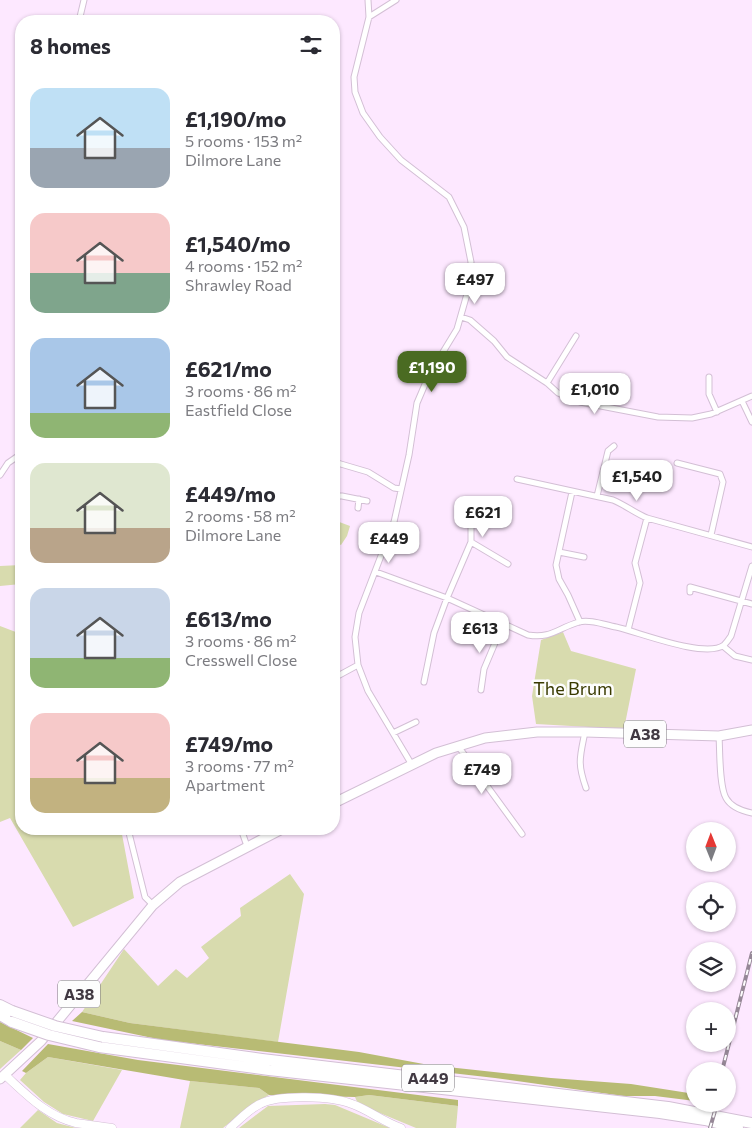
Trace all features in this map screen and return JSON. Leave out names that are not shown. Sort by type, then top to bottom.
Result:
[{"type":"highway","name":"A449","points":[[0,1005],[12,1016],[49,1036],[99,1047],[269,1070],[660,1113],[706,1120],[738,1128]]},
{"type":"highway","name":"A449","points":[[0,1015],[12,1016],[103,1037],[272,1060],[668,1107],[752,1123]]},
{"type":"main road","name":"A38","points":[[340,800],[412,764],[458,745],[485,738],[537,732],[719,736],[752,730]]},
{"type":"main road","name":"A38","points":[[2,1077],[41,1042],[153,905],[180,882],[270,835]]},
{"type":"street","points":[[80,15],[84,0]]},
{"type":"street","points":[[368,0],[370,17],[354,77],[355,92],[363,113],[380,137],[402,160],[449,197],[464,227],[471,262],[469,287],[457,329],[430,375],[417,403],[409,455],[394,522],[359,612],[355,637],[358,665],[368,691],[412,764]]},
{"type":"street","points":[[370,17],[396,0]]},
{"type":"street","points":[[461,317],[470,320],[494,341],[507,357],[567,398],[580,402],[658,417],[692,418],[717,412],[752,396]]},
{"type":"street","points":[[547,383],[576,336]]},
{"type":"street","points":[[709,377],[709,394],[717,412]]},
{"type":"street","points":[[742,401],[752,422]]},
{"type":"street","points":[[597,496],[608,451],[614,446]]},
{"type":"street","points":[[0,475],[8,464],[15,459]]},
{"type":"street","points":[[677,463],[720,474],[723,482],[712,535]]},
{"type":"street","points":[[340,464],[368,472],[394,488],[401,489]]},
{"type":"street","points":[[516,479],[597,496],[623,504],[635,513],[647,518],[752,547]]},
{"type":"street","points":[[572,492],[556,566],[559,579],[580,622]]},
{"type":"street","points":[[340,496],[367,501]]},
{"type":"street","points":[[358,508],[359,499]]},
{"type":"street","points":[[628,630],[640,583],[635,563],[647,518]]},
{"type":"street","points":[[424,682],[434,633],[471,542],[471,525],[461,520]]},
{"type":"street","points":[[471,542],[508,564]]},
{"type":"street","points":[[558,552],[584,558]]},
{"type":"street","points":[[376,572],[447,598],[528,635],[540,637],[549,635],[580,622],[588,621],[628,630],[694,649],[723,646],[730,636],[752,566]]},
{"type":"street","points":[[690,592],[690,587],[752,604]]},
{"type":"street","points":[[481,690],[484,669],[503,624]]},
{"type":"street","points":[[723,646],[735,656],[752,660]]},
{"type":"street","points":[[340,675],[358,665]]},
{"type":"street","points":[[393,733],[416,722]]},
{"type":"street","points":[[585,732],[580,759],[580,771],[586,788]]},
{"type":"street","points":[[719,736],[722,788],[726,798],[733,806],[752,813]]},
{"type":"street","points":[[458,745],[522,834]]},
{"type":"street","points":[[130,835],[145,896],[153,905]]},
{"type":"street","points":[[243,835],[247,846]]},
{"type":"street","points":[[2,1077],[39,1106],[55,1115],[76,1122],[112,1128]]},
{"type":"street","points":[[230,1128],[256,1106],[266,1101],[306,1098],[336,1099],[353,1104],[391,1125],[401,1128]]},
{"type":"green space","points":[[340,522],[350,526],[347,536],[341,545]]},
{"type":"green space","points":[[15,565],[15,585],[0,586],[0,566]]},
{"type":"green space","points":[[0,626],[15,632],[15,827],[10,818],[0,822]]},
{"type":"green space","name":"The Brum","points":[[563,632],[571,651],[636,669],[624,729],[536,724],[532,696],[541,640]]},
{"type":"green space","points":[[20,835],[122,835],[134,898],[73,927]]},
{"type":"green space","points":[[290,874],[304,894],[278,1042],[130,1023],[82,1012],[124,949],[158,986],[176,969],[187,978],[209,958],[201,947],[241,916],[240,908]]},
{"type":"green space","points":[[82,1012],[130,1023],[359,1052],[429,1065],[551,1078],[631,1084],[686,1093],[686,1100],[655,1096],[623,1096],[495,1078],[162,1040],[72,1021]]},
{"type":"green space","points":[[0,1022],[33,1038],[21,1050],[0,1041]]},
{"type":"green space","points":[[0,1041],[21,1050],[0,1069]]},
{"type":"green space","points":[[48,1044],[138,1060],[458,1100],[458,1106],[369,1095],[355,1097],[269,1095],[259,1088],[190,1081],[48,1057],[26,1073],[22,1071]]},
{"type":"green space","points":[[48,1057],[122,1070],[93,1121],[63,1114],[44,1102],[20,1080],[26,1073]]},
{"type":"green space","points":[[190,1081],[259,1088],[269,1095],[247,1108],[223,1128],[180,1128]]},
{"type":"green space","points":[[369,1095],[458,1106],[456,1128],[416,1128],[358,1104],[355,1097]]},
{"type":"green space","points":[[335,1105],[390,1128],[239,1128],[268,1106]]},
{"type":"green space","points":[[38,1110],[57,1123],[76,1128],[20,1128]]},
{"type":"railway","points":[[724,1062],[752,953]]},
{"type":"railway","points":[[710,1128],[715,1112]]}]
